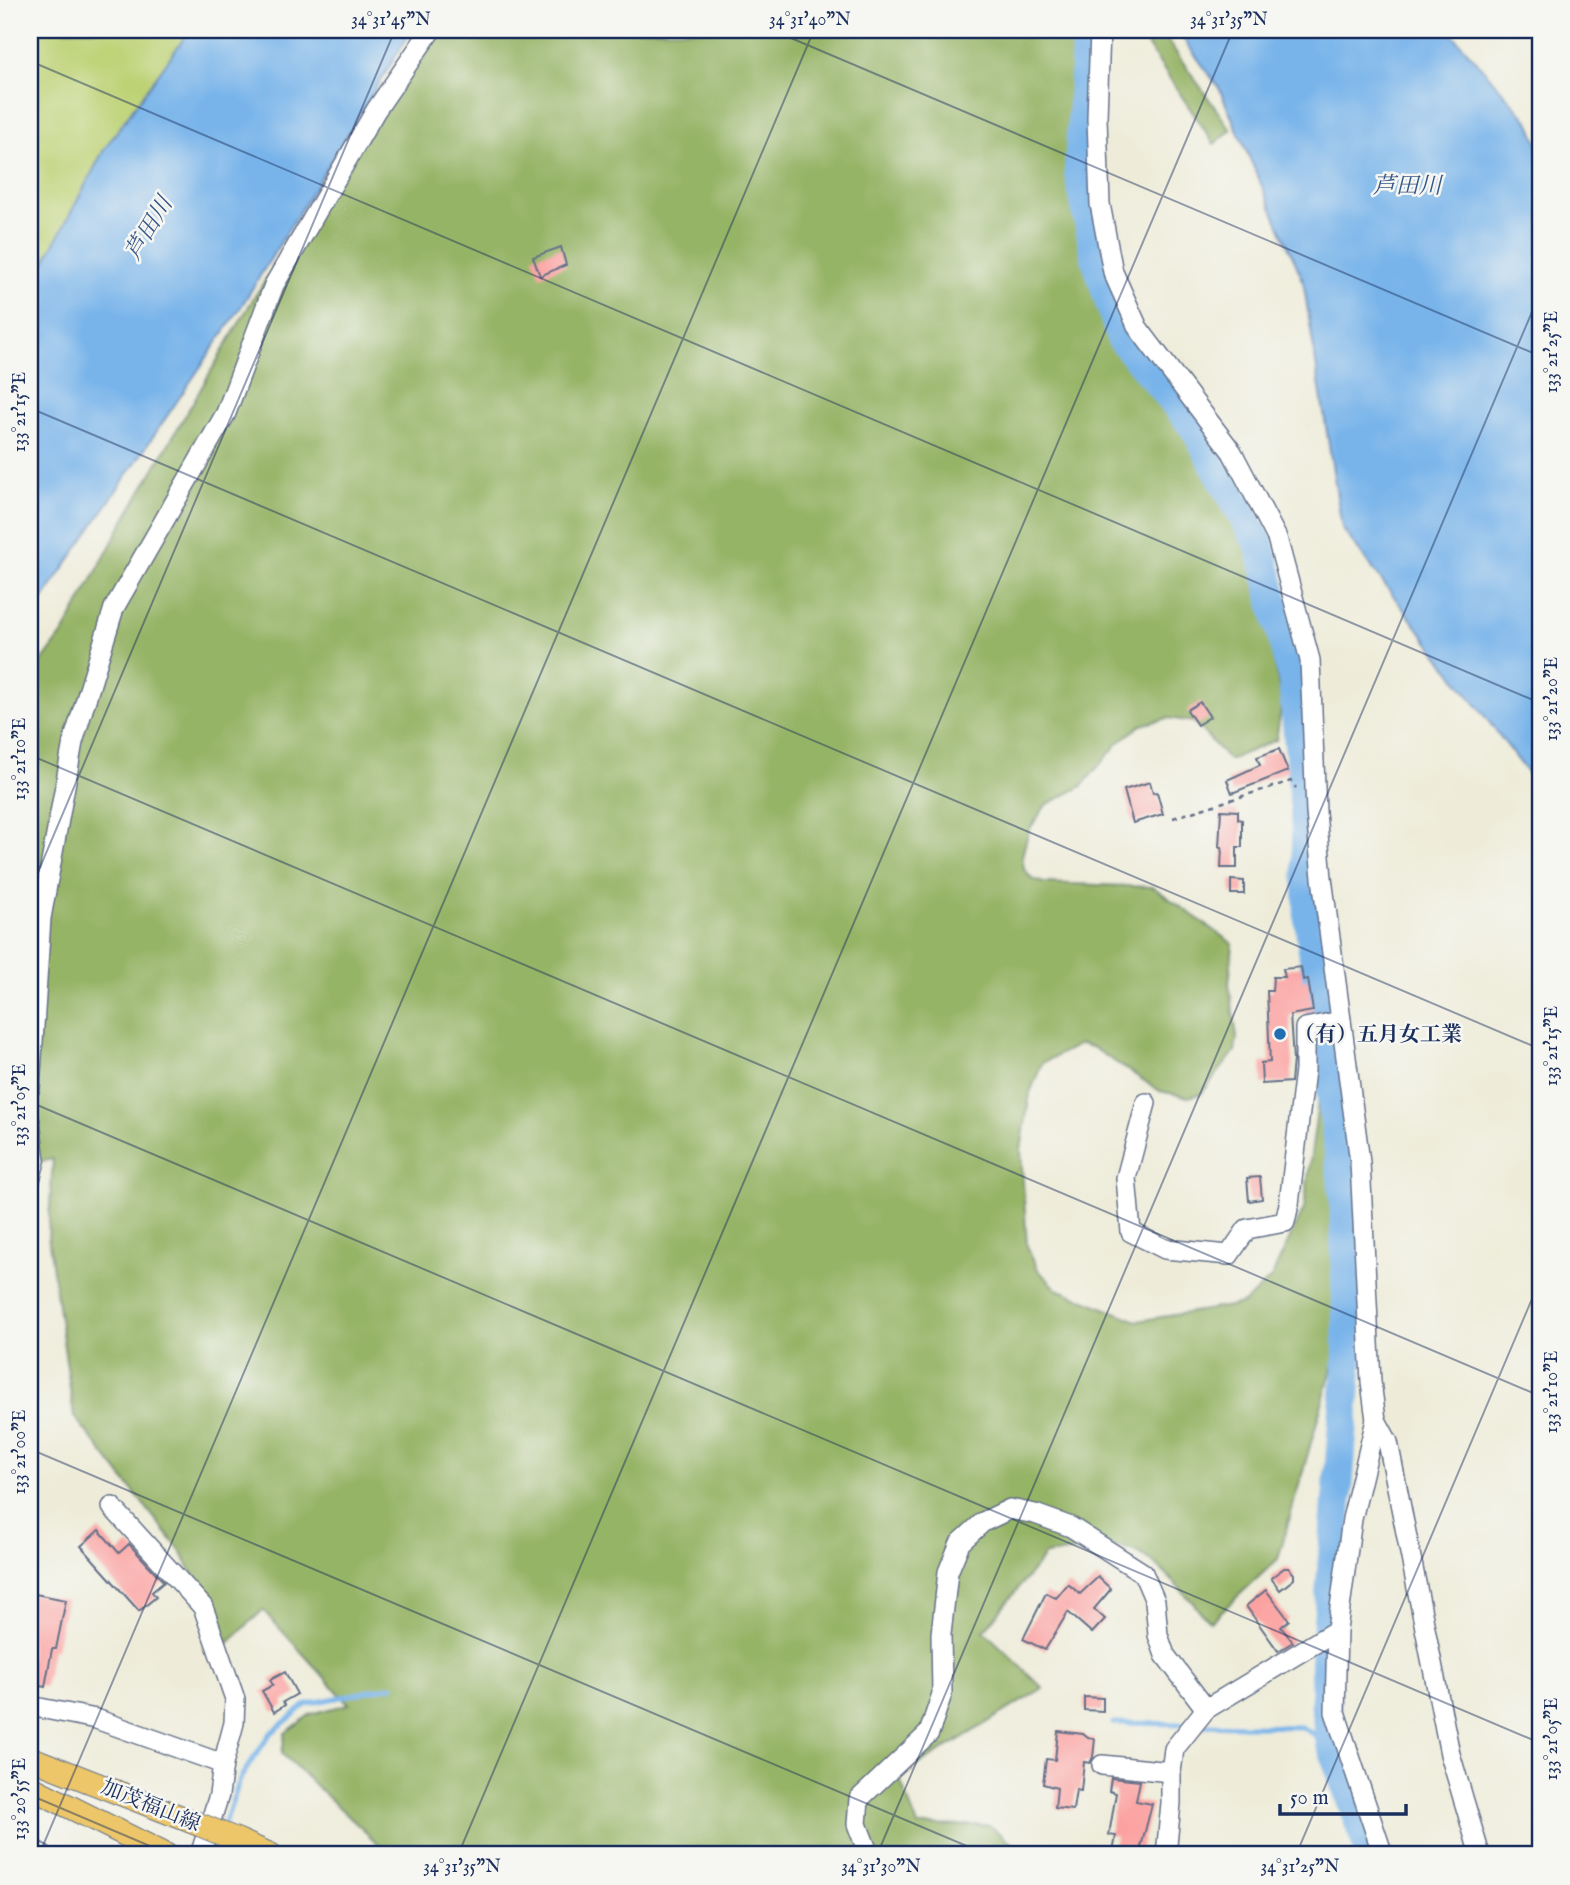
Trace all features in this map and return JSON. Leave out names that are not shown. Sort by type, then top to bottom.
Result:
[{"type":"main road","name":"加茂福山線","points":[[30,1758],[271,1855]]},
{"type":"main road","name":"加茂福山線","points":[[30,1787],[166,1855]]},
{"type":"street","points":[[30,1088],[41,918],[73,742],[114,608],[226,413],[274,285],[376,110],[431,30]]},
{"type":"street","points":[[1100,30],[1097,118],[1100,204],[1113,272],[1138,328],[1232,452],[1277,538],[1310,660],[1322,878],[1360,1163],[1366,1295],[1376,1420],[1352,1518],[1337,1630],[1335,1712],[1383,1855]]},
{"type":"street","points":[[1146,1104],[1126,1178],[1130,1232],[1165,1249],[1229,1255],[1247,1229],[1285,1222],[1305,1070],[1305,1028],[1341,1021]]},
{"type":"street","points":[[30,1122],[36,1161],[30,1180]]},
{"type":"street","points":[[1376,1420],[1388,1442],[1450,1754],[1480,1855]]},
{"type":"street","points":[[112,1507],[203,1608],[235,1699],[234,1723],[223,1764],[219,1795],[200,1855]]},
{"type":"street","points":[[869,1855],[858,1824],[859,1799],[929,1733],[942,1694],[941,1634],[948,1572],[960,1543],[983,1522],[1010,1509],[1035,1514],[1071,1527],[1143,1573],[1155,1601],[1158,1635],[1165,1655],[1198,1719]]},
{"type":"street","points":[[1166,1855],[1174,1749],[1198,1719],[1337,1630]]},
{"type":"street","points":[[30,1706],[96,1719],[223,1764]]},
{"type":"street","points":[[1102,1765],[1171,1772]]},
{"type":"street","points":[[30,1848],[43,1855]]},
{"type":"path","points":[[1173,818],[1291,781],[1317,812]]},
{"type":"green space","points":[[30,30],[190,30],[105,148],[30,290]]},
{"type":"green space","points":[[428,30],[1072,30],[1072,171],[1112,331],[1214,469],[1249,532],[1282,703],[1276,740],[1229,760],[1194,722],[1168,718],[1141,725],[1118,743],[1082,786],[1046,805],[1029,830],[1022,856],[1024,869],[1032,879],[1044,883],[1153,887],[1233,944],[1229,984],[1237,1037],[1235,1051],[1201,1094],[1188,1097],[1160,1091],[1092,1047],[1080,1044],[1042,1063],[1030,1093],[1021,1150],[1027,1246],[1038,1270],[1057,1289],[1137,1321],[1243,1304],[1271,1278],[1304,1209],[1321,1079],[1345,1078],[1336,1354],[1278,1559],[1210,1622],[1158,1566],[1133,1550],[1112,1547],[1045,1555],[984,1631],[1043,1688],[899,1777],[918,1826],[989,1825],[1019,1849],[1021,1855],[390,1855],[282,1754],[285,1733],[311,1714],[349,1704],[263,1610],[227,1644],[182,1553],[74,1416],[48,1236],[53,1159],[30,1164],[30,678],[64,632],[122,524],[253,299]]},
{"type":"green space","points":[[1137,30],[1160,30],[1231,130],[1214,144]]},
{"type":"water","name":"芦田川","points":[[190,30],[412,30],[239,310],[30,618],[30,290],[105,148]]},
{"type":"water","name":"芦田川","points":[[1177,30],[1449,30],[1530,123],[1540,150],[1540,789],[1342,528],[1303,280],[1219,88]]},
{"type":"building","points":[[561,247],[566,265],[540,276],[533,257]]},
{"type":"building","points":[[1200,702],[1210,717],[1197,725],[1187,710]]},
{"type":"building","points":[[1279,749],[1288,771],[1232,793],[1227,780],[1260,765],[1257,757]]},
{"type":"building","points":[[1150,782],[1153,793],[1157,792],[1163,814],[1133,823],[1124,790]]},
{"type":"building","points":[[1221,810],[1238,811],[1238,819],[1242,820],[1242,847],[1237,847],[1237,868],[1221,868]]},
{"type":"building","points":[[1231,880],[1244,881],[1244,894],[1231,894]]},
{"type":"building","points":[[1301,967],[1303,980],[1308,979],[1313,1011],[1290,1015],[1293,1060],[1291,1082],[1262,1084],[1261,1063],[1270,1062],[1267,991],[1272,991],[1273,977],[1285,977],[1283,969]]},
{"type":"building","points":[[1260,1177],[1262,1199],[1249,1201],[1247,1178]]},
{"type":"building","points":[[99,1530],[119,1553],[129,1544],[164,1582],[152,1592],[156,1597],[139,1611],[81,1546]]},
{"type":"building","points":[[1284,1568],[1289,1568],[1294,1579],[1280,1590],[1271,1578]]},
{"type":"building","points":[[1098,1577],[1111,1589],[1094,1609],[1105,1619],[1092,1633],[1068,1612],[1045,1650],[1023,1639],[1046,1593],[1056,1598],[1068,1584],[1080,1594]]},
{"type":"building","points":[[1266,1590],[1289,1620],[1281,1627],[1293,1642],[1278,1651],[1246,1606]]},
{"type":"building","points":[[30,1593],[66,1600],[56,1649],[52,1649],[45,1687],[30,1684]]},
{"type":"building","points":[[285,1672],[297,1694],[283,1702],[285,1705],[274,1712],[262,1691],[273,1685],[270,1680]]},
{"type":"building","points":[[1084,1697],[1103,1698],[1103,1711],[1084,1710]]},
{"type":"building","points":[[1058,1731],[1083,1734],[1095,1739],[1093,1757],[1090,1763],[1084,1762],[1081,1791],[1076,1790],[1073,1810],[1055,1808],[1057,1788],[1043,1784],[1046,1759],[1055,1760]]},
{"type":"building","points":[[1111,1778],[1140,1781],[1136,1801],[1152,1804],[1139,1855],[1113,1852],[1116,1836],[1109,1835],[1116,1793],[1109,1791]]},
{"type":"waterway","points":[[1087,30],[1079,172],[1096,258],[1121,338],[1195,428],[1260,546],[1293,680],[1305,810],[1309,919],[1344,1192],[1348,1355],[1325,1664],[1326,1712],[1331,1744],[1371,1855]]},
{"type":"waterway","points":[[223,1828],[241,1777],[270,1734],[307,1704],[393,1686]]},
{"type":"waterway","points":[[1114,1723],[1188,1724]]},
{"type":"waterway","points":[[1202,1725],[1301,1727],[1331,1744]]},
{"type":"waterway","points":[[213,1855],[219,1837]]},
{"type":"place","name":"（有）五月女工業","points":[[1280,1034]]}]
